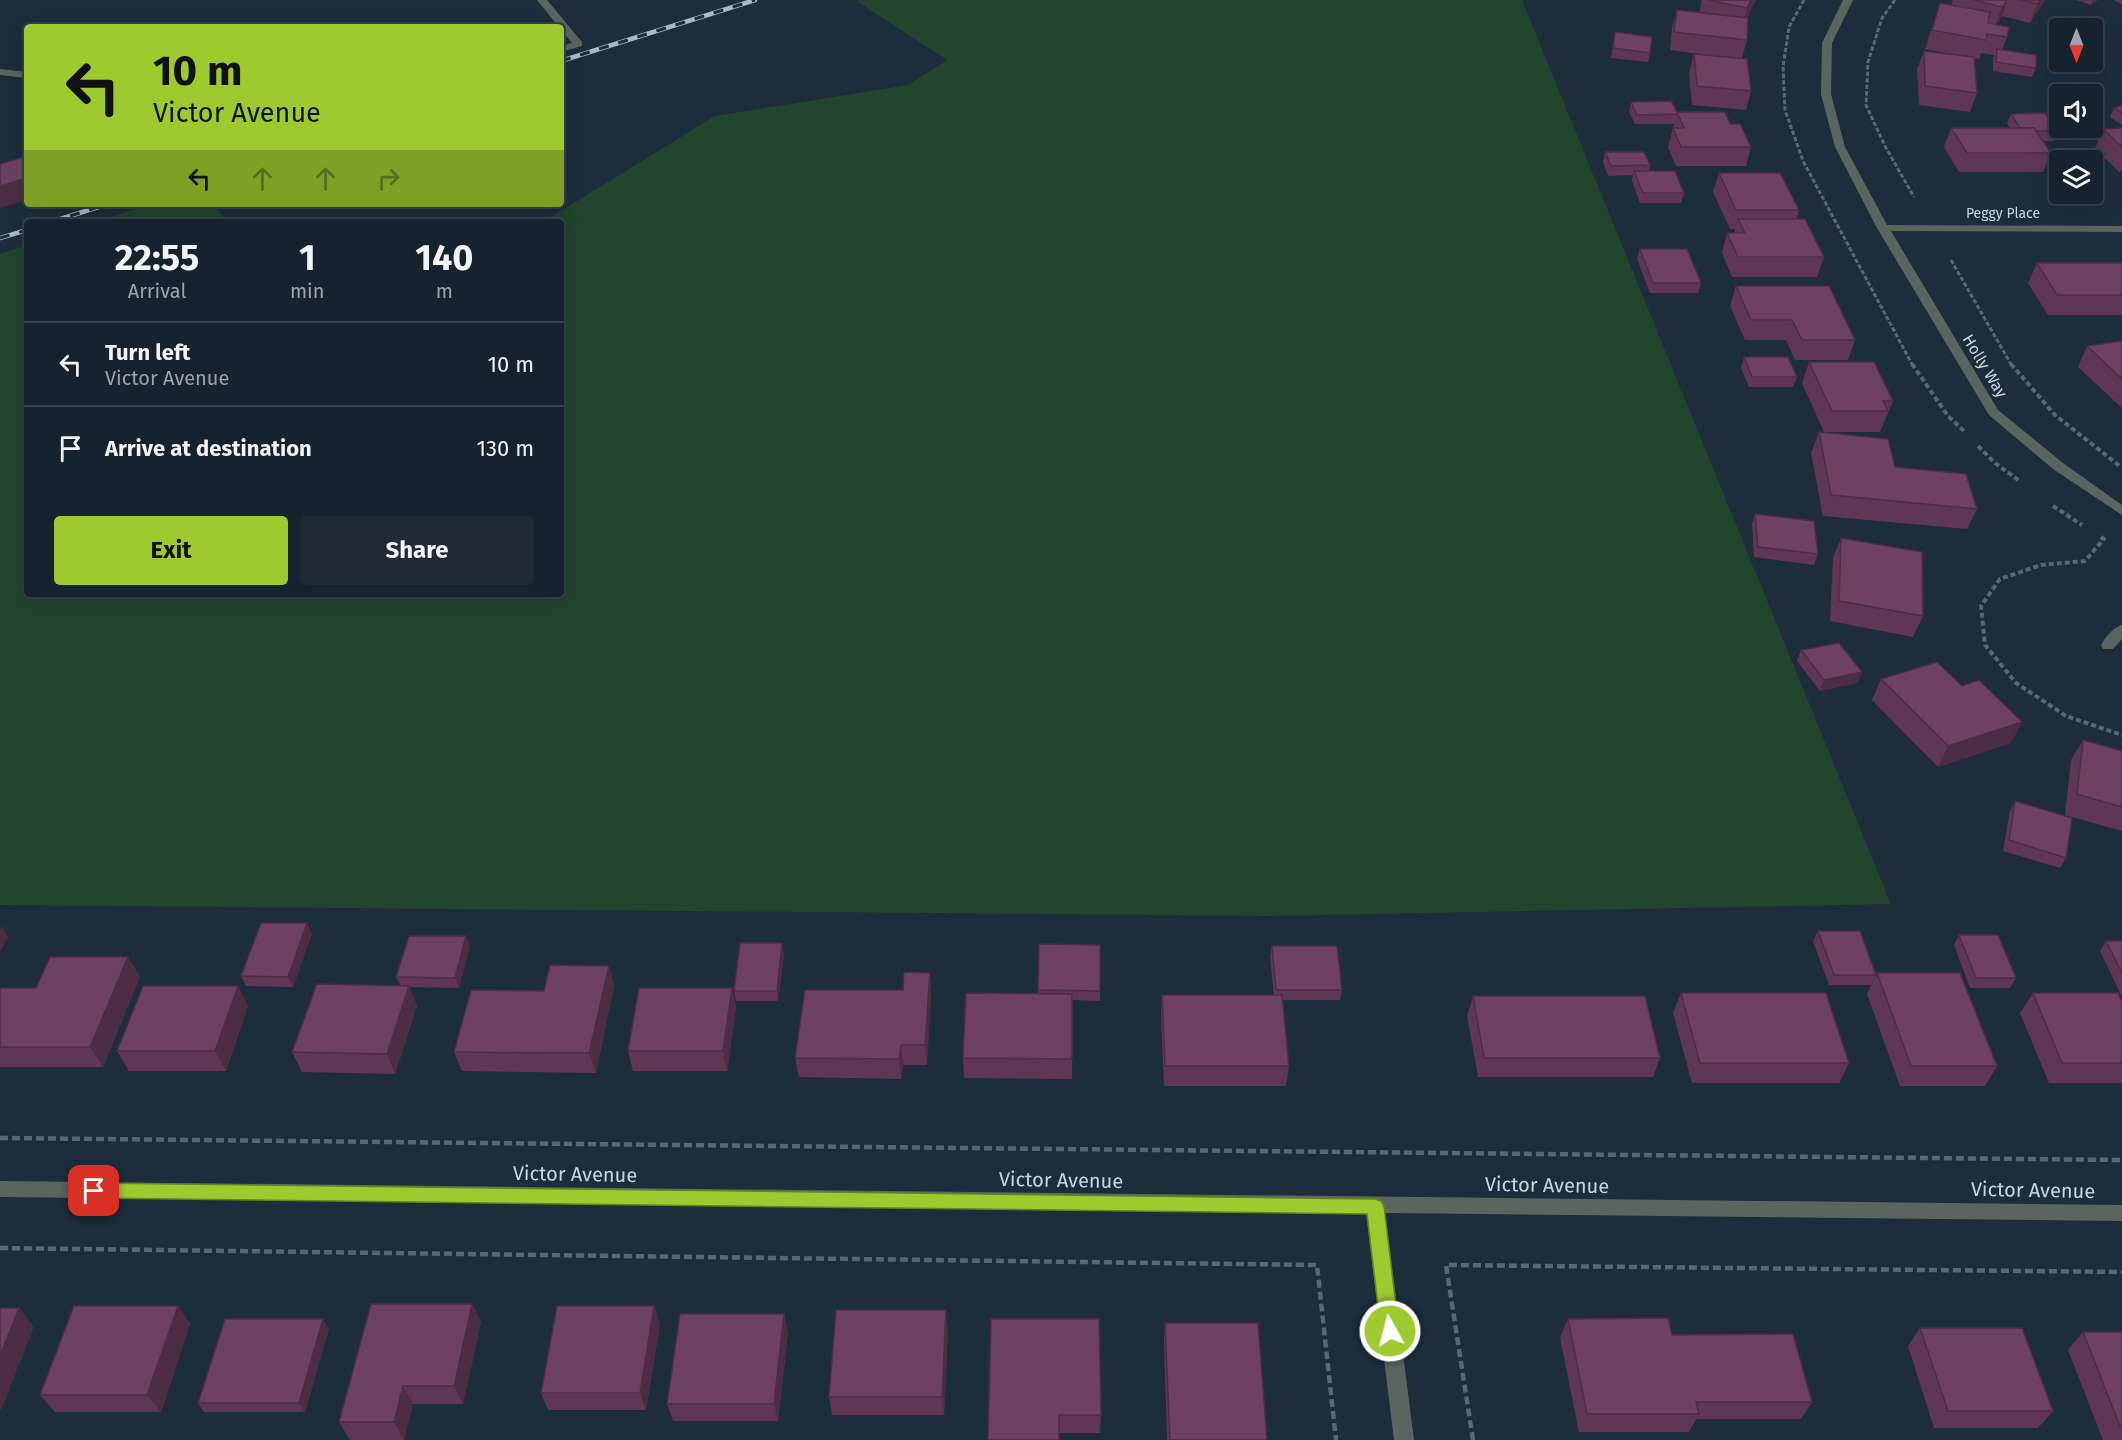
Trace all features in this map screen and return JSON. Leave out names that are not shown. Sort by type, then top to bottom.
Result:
[{"type":"street","points":[[542,0],[562,24]]},
{"type":"street","name":"Holly Way","points":[[1848,0],[1827,43],[1826,94],[1840,147],[1883,228],[1993,412],[2058,466],[2122,511]]},
{"type":"street","points":[[564,27],[578,44],[564,48]]},
{"type":"street","points":[[0,72],[24,75]]},
{"type":"street","name":"Peggy Place","points":[[1883,228],[2122,229]]},
{"type":"street","points":[[2108,645],[2122,630]]},
{"type":"street","name":"Victor Avenue","points":[[0,1189],[2122,1213]]},
{"type":"street","points":[[1375,1206],[1404,1440]]},
{"type":"path","points":[[1803,0],[1789,27],[1783,67],[1785,110],[1803,161],[1905,355],[1948,416],[1995,463],[2024,484]]},
{"type":"path","points":[[1895,0],[1882,18],[1868,62],[1866,105],[1885,146],[1918,203]]},
{"type":"path","points":[[1947,252],[2010,363],[2055,415],[2122,467]]},
{"type":"path","points":[[2053,506],[2087,529]]},
{"type":"path","points":[[2095,534],[2104,539],[2085,561],[2041,565],[2000,579],[1981,606],[1985,645],[2016,682],[2066,716],[2122,735]]},
{"type":"path","points":[[0,1138],[2122,1160]]},
{"type":"path","points":[[0,1248],[1317,1265],[1336,1440]]},
{"type":"path","points":[[1473,1440],[1446,1265],[2122,1272]]},
{"type":"green space","points":[[859,0],[1522,0],[1891,904],[1267,916],[0,905],[0,254],[24,246],[24,597],[564,597],[564,219],[548,219],[715,116],[908,85],[947,60],[858,2]]},
{"type":"green space","points":[[142,207],[213,207],[217,208],[225,219],[105,219]]},
{"type":"building","points":[[1707,0],[1751,0],[1747,8]]},
{"type":"building","points":[[1973,0],[2007,0],[2002,7]]},
{"type":"building","points":[[2020,0],[2040,0],[2037,4]]},
{"type":"building","points":[[1940,3],[1990,12],[1988,23],[2009,27],[2007,37],[1987,34],[1986,40],[1932,30]]},
{"type":"building","points":[[1677,10],[1748,18],[1747,40],[1674,32]]},
{"type":"building","points":[[1615,32],[1652,37],[1650,53],[1613,48]]},
{"type":"building","points":[[1997,49],[2036,55],[2036,68],[1996,62]]},
{"type":"building","points":[[1924,51],[1974,57],[1977,93],[1925,86]]},
{"type":"building","points":[[1694,54],[1747,59],[1751,91],[1697,86]]},
{"type":"building","points":[[1671,101],[1678,114],[1637,115],[1631,102]]},
{"type":"building","points":[[2122,105],[2122,113],[2114,108]]},
{"type":"building","points":[[1677,112],[1725,112],[1730,124],[1740,124],[1751,147],[1681,147],[1673,128],[1684,128]]},
{"type":"building","points":[[2045,113],[2049,119],[2049,131],[2020,128],[2011,114]]},
{"type":"building","points":[[1951,128],[2034,128],[2049,150],[2049,153],[1967,153]]},
{"type":"building","points":[[2122,128],[2122,147],[2103,129]]},
{"type":"building","points":[[1605,152],[1644,152],[1650,165],[1611,166]]},
{"type":"building","points":[[24,157],[24,179],[0,186],[0,164]]},
{"type":"building","points":[[1634,171],[1675,171],[1684,193],[1643,193]]},
{"type":"building","points":[[1719,173],[1780,173],[1799,210],[1736,210]]},
{"type":"building","points":[[1738,219],[1805,219],[1824,257],[1738,257],[1727,233],[1745,233]]},
{"type":"building","points":[[1640,249],[1687,249],[1701,283],[1653,283]]},
{"type":"building","points":[[2037,263],[2122,263],[2122,295],[2057,295]]},
{"type":"building","points":[[1736,286],[1829,286],[1855,340],[1802,340],[1792,320],[1751,320]]},
{"type":"building","points":[[2122,341],[2122,379],[2087,346]]},
{"type":"building","points":[[1744,357],[1788,357],[1797,377],[1752,377]]},
{"type":"building","points":[[1809,362],[1874,362],[1893,401],[1883,401],[1888,411],[1832,411]]},
{"type":"building","points":[[1819,432],[1888,439],[1895,467],[1966,474],[1977,509],[1831,495]]},
{"type":"building","points":[[1755,514],[1814,521],[1818,554],[1758,547]]},
{"type":"building","points":[[1841,538],[1922,552],[1923,616],[1839,601]]},
{"type":"building","points":[[1839,643],[1862,672],[1824,680],[1801,650]]},
{"type":"building","points":[[1937,662],[1962,686],[1979,680],[2022,722],[1948,746],[1881,679]]},
{"type":"building","points":[[2083,740],[2122,751],[2122,807],[2077,794]]},
{"type":"building","points":[[2015,801],[2072,818],[2066,858],[2009,840]]},
{"type":"building","points":[[261,923],[307,923],[288,977],[241,976]]},
{"type":"building","points":[[1818,931],[1860,931],[1876,975],[1834,975]]},
{"type":"building","points":[[1959,935],[1998,935],[2016,978],[1976,978]]},
{"type":"building","points":[[409,936],[466,936],[455,978],[396,977]]},
{"type":"building","points":[[2106,941],[2122,941],[2122,973]]},
{"type":"building","points":[[740,943],[782,943],[777,991],[734,991]]},
{"type":"building","points":[[1039,944],[1100,945],[1100,991],[1038,990]]},
{"type":"building","points":[[1272,946],[1337,946],[1342,990],[1276,990]]},
{"type":"building","points":[[50,957],[128,957],[90,1047],[0,1047],[0,988],[36,988]]},
{"type":"building","points":[[550,965],[609,966],[589,1053],[454,1052],[471,990],[544,991]]},
{"type":"building","points":[[904,972],[930,973],[925,1045],[901,1045],[899,1059],[795,1058],[805,990],[903,990]]},
{"type":"building","points":[[1877,973],[1960,973],[1997,1066],[1911,1066]]},
{"type":"building","points":[[317,984],[409,986],[387,1054],[292,1052]]},
{"type":"building","points":[[143,986],[238,986],[215,1051],[117,1051]]},
{"type":"building","points":[[639,988],[732,988],[723,1051],[628,1051]]},
{"type":"building","points":[[966,993],[1072,994],[1072,1059],[963,1058]]},
{"type":"building","points":[[1681,993],[1826,993],[1849,1063],[1700,1063]]},
{"type":"building","points":[[2033,993],[2118,993],[2122,1002],[2122,1063],[2062,1063]]},
{"type":"building","points":[[1162,995],[1282,995],[1289,1066],[1165,1066]]},
{"type":"building","points":[[1473,996],[1645,996],[1660,1058],[1484,1058]]},
{"type":"building","points":[[371,1304],[472,1304],[454,1386],[403,1386],[394,1422],[339,1422]]},
{"type":"building","points":[[74,1306],[178,1306],[147,1395],[40,1395]]},
{"type":"building","points":[[557,1306],[654,1306],[640,1393],[541,1393]]},
{"type":"building","points":[[0,1308],[19,1308],[0,1356]]},
{"type":"building","points":[[836,1310],[946,1310],[942,1397],[829,1397]]},
{"type":"building","points":[[680,1314],[784,1314],[774,1404],[667,1404]]},
{"type":"building","points":[[1668,1318],[1672,1335],[1793,1334],[1812,1402],[1696,1402],[1699,1414],[1587,1414],[1568,1319]]},
{"type":"building","points":[[225,1319],[323,1319],[299,1403],[198,1403]]},
{"type":"building","points":[[991,1319],[1099,1319],[1101,1415],[1059,1415],[1059,1440],[988,1440]]},
{"type":"building","points":[[1165,1323],[1258,1323],[1267,1440],[1170,1440]]},
{"type":"building","points":[[1920,1328],[2022,1328],[2053,1411],[1948,1411]]},
{"type":"building","points":[[2083,1332],[2122,1332],[2122,1426],[2120,1426]]},
{"type":"railway","points":[[564,60],[755,0]]},
{"type":"railway","points":[[60,219],[98,207]]},
{"type":"railway","points":[[0,238],[24,231]]},
{"type":"route","points":[[94,1191],[1375,1206],[1390,1331]]}]
